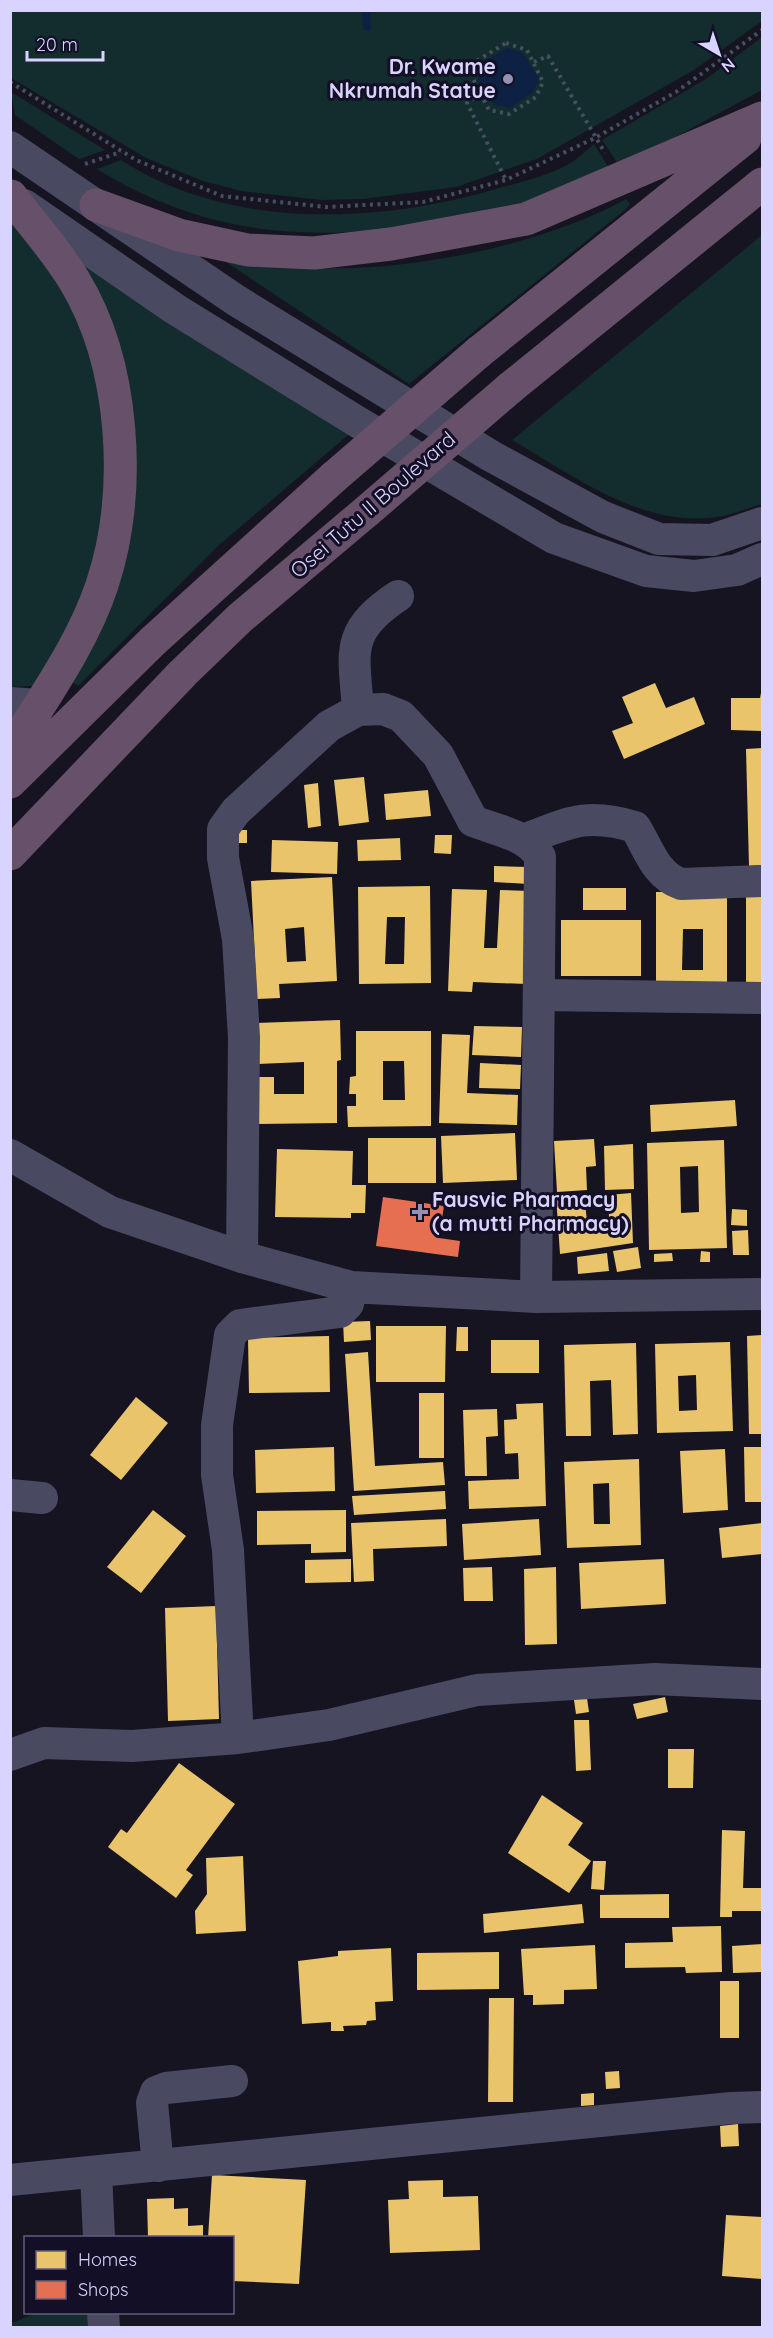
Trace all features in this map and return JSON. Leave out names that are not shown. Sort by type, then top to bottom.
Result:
[{"type":"highway","points":[[96,205],[179,235],[248,250],[314,253],[391,244],[526,219],[762,118]]},
{"type":"highway","points":[[10,782],[152,642],[333,477],[479,351],[762,124]]},
{"type":"highway","name":"Osei Tutu II Boulevard","points":[[10,854],[183,672],[240,618],[510,388],[762,184]]},
{"type":"highway","points":[[10,196],[74,279],[95,322],[108,368],[118,420],[121,476],[112,543],[102,585],[76,646],[25,704],[10,752]]},
{"type":"street","points":[[10,147],[237,302],[491,456],[603,518],[659,539],[712,540],[762,523]]},
{"type":"street","points":[[10,196],[175,309],[356,421],[554,538],[646,571],[694,576],[737,570],[762,559]]},
{"type":"street","points":[[358,710],[354,651],[366,620],[398,596]]},
{"type":"street","points":[[243,1257],[244,1036],[238,939],[223,858],[223,829],[236,811],[330,726],[358,710],[384,709],[401,716],[438,754],[473,821],[523,840],[535,847],[540,857],[536,1297]]},
{"type":"street","points":[[523,840],[577,820],[600,818],[635,827],[659,871],[669,880],[681,884],[762,880]]},
{"type":"street","points":[[539,995],[762,998]]},
{"type":"street","points":[[10,1155],[110,1212],[243,1257],[351,1287],[536,1297],[762,1294]]},
{"type":"street","points":[[238,1738],[228,1550],[217,1475],[217,1425],[230,1335],[240,1325],[340,1312],[348,1304],[351,1287]]},
{"type":"street","points":[[10,1495],[42,1498]]},
{"type":"street","points":[[10,1755],[44,1743],[132,1746],[238,1738],[329,1725],[477,1690],[655,1679],[762,1684]]},
{"type":"street","points":[[158,2166],[152,2103],[156,2092],[166,2088],[232,2081]]},
{"type":"street","points":[[10,2180],[731,2108],[762,2108]]},
{"type":"street","points":[[96,2172],[99,2236]]},
{"type":"path","points":[[10,82],[136,160],[222,196],[326,207],[423,202],[506,180],[595,138],[676,92],[762,30]]},
{"type":"path","points":[[506,43],[527,50],[534,62],[543,82],[536,97],[509,114],[489,110],[473,79],[478,60],[506,43]]},
{"type":"path","points":[[534,62],[548,56],[606,155]]},
{"type":"path","points":[[481,94],[466,103],[506,180]]},
{"type":"path","points":[[90,170],[81,165],[122,152]]},
{"type":"green space","points":[[762,10],[762,21],[694,70],[537,159],[456,187],[363,199],[321,200],[241,191],[203,181],[146,158],[11,78],[10,11]]},
{"type":"green space","points":[[762,37],[762,90],[620,167],[602,140],[706,79]]},
{"type":"green space","points":[[11,92],[105,150],[79,159],[15,115]]},
{"type":"green space","points":[[594,144],[609,168],[532,200],[487,212],[405,226],[359,231],[314,233],[270,230],[226,223],[183,210],[140,193],[97,169],[121,160],[163,183],[208,199],[256,209],[304,214],[354,214],[450,201],[524,181],[569,164]]},
{"type":"green space","points":[[626,199],[630,204],[626,209],[409,384],[223,260],[286,266],[360,268],[439,259],[520,241],[558,229]]},
{"type":"green space","points":[[10,212],[69,290],[104,389],[108,515],[69,642],[33,686],[10,687]]},
{"type":"green space","points":[[60,235],[354,430],[218,546],[78,686],[69,680],[135,492],[136,437],[120,362]]},
{"type":"green space","points":[[762,235],[762,504],[727,515],[698,518],[669,516],[641,509],[587,485],[512,440]]},
{"type":"green space","points":[[33,2314],[95,2314],[96,2327],[11,2328],[10,2324]]},
{"type":"water","points":[[507,48],[523,53],[539,79],[533,92],[510,108],[493,104],[478,79],[482,63]]},
{"type":"building: Homes","points":[[655,683],[666,708],[694,697],[705,724],[624,759],[612,731],[633,723],[622,697]]},
{"type":"building: Homes","points":[[761,693],[762,731],[731,730],[731,698],[760,698]]},
{"type":"building: Homes","points":[[762,748],[762,865],[749,866],[746,749]]},
{"type":"building: Homes","points":[[364,777],[369,822],[339,826],[334,780]]},
{"type":"building: Homes","points":[[318,783],[321,826],[308,828],[304,785]]},
{"type":"building: Homes","points":[[428,790],[431,816],[386,820],[384,794]]},
{"type":"building: Homes","points":[[231,830],[247,830],[247,843],[231,843]]},
{"type":"building: Homes","points":[[435,835],[452,835],[451,854],[434,853]]},
{"type":"building: Homes","points":[[400,838],[401,860],[358,861],[357,840]]},
{"type":"building: Homes","points":[[272,840],[338,842],[337,874],[271,872]]},
{"type":"building: Homes","points":[[494,866],[528,867],[528,884],[494,882]]},
{"type":"building: Homes","points":[[332,877],[337,981],[279,984],[280,998],[257,999],[251,881]],"holes":[[[304,927],[306,961],[287,962],[285,929]]]},
{"type":"building: Homes","points":[[430,886],[431,983],[359,984],[358,887]],"holes":[[[387,917],[405,917],[404,964],[385,964]]]},
{"type":"building: Homes","points":[[583,888],[626,888],[626,910],[583,910]]},
{"type":"building: Homes","points":[[452,889],[487,890],[484,948],[497,948],[500,890],[530,891],[526,984],[473,982],[472,992],[448,991]]},
{"type":"building: Homes","points":[[762,889],[762,989],[746,989],[746,890]]},
{"type":"building: Homes","points":[[656,892],[727,892],[727,986],[656,987]],"holes":[[[683,929],[703,929],[703,970],[682,970]]]},
{"type":"building: Homes","points":[[561,920],[641,920],[641,976],[561,976]]},
{"type":"building: Homes","points":[[340,1020],[341,1060],[337,1061],[337,1123],[258,1124],[258,1077],[274,1077],[274,1094],[304,1094],[304,1062],[258,1064],[256,1023]]},
{"type":"building: Homes","points":[[474,1026],[522,1027],[521,1057],[472,1055]]},
{"type":"building: Homes","points":[[356,1031],[431,1031],[431,1126],[348,1127],[347,1106],[356,1106],[356,1094],[349,1094],[350,1077],[356,1076]],"holes":[[[383,1061],[404,1061],[405,1100],[383,1100]]]},
{"type":"building: Homes","points":[[442,1034],[470,1035],[467,1093],[518,1095],[517,1125],[439,1123]]},
{"type":"building: Homes","points":[[480,1063],[521,1065],[520,1089],[479,1088]]},
{"type":"building: Homes","points":[[735,1100],[737,1126],[651,1132],[650,1105]]},
{"type":"building: Homes","points":[[515,1133],[517,1180],[443,1183],[441,1136]]},
{"type":"building: Homes","points":[[368,1138],[436,1138],[436,1183],[368,1183]]},
{"type":"building: Homes","points":[[594,1139],[596,1166],[586,1167],[587,1190],[557,1192],[554,1141]]},
{"type":"building: Homes","points":[[724,1140],[727,1248],[649,1250],[647,1143]],"holes":[[[698,1166],[699,1212],[681,1213],[680,1167]]]},
{"type":"building: Homes","points":[[633,1144],[634,1189],[605,1190],[604,1146]]},
{"type":"building: Homes","points":[[277,1149],[353,1151],[352,1185],[366,1185],[365,1213],[351,1213],[351,1218],[275,1217]]},
{"type":"building: Homes","points":[[631,1193],[633,1243],[560,1254],[556,1196],[584,1194],[587,1221],[609,1218],[608,1195]]},
{"type":"building: Homes","points":[[732,1209],[747,1210],[747,1226],[731,1225]]},
{"type":"building: Homes","points":[[748,1230],[749,1255],[733,1255],[732,1231]]},
{"type":"building: Homes","points":[[638,1247],[641,1268],[617,1272],[613,1251]]},
{"type":"building: Homes","points":[[701,1251],[710,1252],[710,1262],[700,1262]]},
{"type":"building: Homes","points":[[607,1253],[609,1271],[578,1274],[577,1257]]},
{"type":"building: Homes","points":[[672,1253],[673,1261],[654,1262],[654,1254]]},
{"type":"building: Homes","points":[[370,1321],[371,1340],[344,1342],[343,1322]]},
{"type":"building: Homes","points":[[376,1326],[446,1326],[445,1382],[376,1382]]},
{"type":"building: Homes","points":[[457,1327],[468,1327],[468,1351],[456,1351]]},
{"type":"building: Homes","points":[[762,1335],[762,1434],[749,1434],[747,1336]]},
{"type":"building: Homes","points":[[329,1336],[330,1392],[249,1393],[248,1338]]},
{"type":"building: Homes","points":[[491,1340],[539,1340],[539,1373],[491,1373]]},
{"type":"building: Homes","points":[[730,1342],[733,1431],[657,1433],[655,1344]],"holes":[[[696,1375],[697,1410],[679,1411],[678,1376]]]},
{"type":"building: Homes","points":[[636,1343],[638,1434],[613,1435],[611,1380],[590,1381],[591,1436],[566,1436],[564,1345]]},
{"type":"building: Homes","points":[[368,1352],[375,1466],[443,1462],[445,1485],[354,1491],[345,1354]]},
{"type":"building: Homes","points":[[419,1393],[444,1393],[444,1458],[419,1458]]},
{"type":"building: Homes","points":[[136,1397],[168,1423],[121,1480],[90,1455]]},
{"type":"building: Homes","points":[[543,1403],[546,1506],[469,1509],[468,1481],[519,1479],[518,1453],[505,1454],[504,1420],[517,1419],[516,1404]]},
{"type":"building: Homes","points":[[497,1409],[498,1436],[486,1437],[487,1476],[465,1476],[463,1410]]},
{"type":"building: Homes","points":[[334,1447],[335,1491],[256,1493],[255,1450]]},
{"type":"building: Homes","points":[[744,1447],[762,1447],[762,1502],[745,1502]]},
{"type":"building: Homes","points":[[725,1449],[728,1510],[683,1513],[680,1451]]},
{"type":"building: Homes","points":[[639,1459],[641,1545],[567,1548],[564,1462]],"holes":[[[609,1483],[610,1524],[594,1524],[593,1484]]]},
{"type":"building: Homes","points":[[445,1491],[446,1509],[354,1515],[352,1496]]},
{"type":"building: Homes","points":[[153,1510],[186,1536],[141,1593],[107,1567]]},
{"type":"building: Homes","points":[[346,1510],[346,1552],[311,1553],[311,1544],[257,1545],[257,1511]]},
{"type":"building: Homes","points":[[446,1519],[447,1546],[373,1549],[374,1581],[354,1582],[351,1523]]},
{"type":"building: Homes","points":[[539,1519],[541,1555],[464,1560],[462,1524]]},
{"type":"building: Homes","points":[[762,1523],[762,1554],[722,1558],[719,1528]]},
{"type":"building: Homes","points":[[351,1559],[351,1582],[305,1583],[305,1560]]},
{"type":"building: Homes","points":[[664,1559],[666,1604],[581,1609],[579,1563]]},
{"type":"building: Homes","points":[[492,1567],[493,1601],[464,1601],[463,1568]]},
{"type":"building: Homes","points":[[556,1567],[557,1644],[525,1645],[524,1569]]},
{"type":"building: Homes","points":[[216,1606],[219,1719],[168,1721],[165,1608]]},
{"type":"building: Homes","points":[[586,1691],[589,1712],[576,1714],[573,1693]]},
{"type":"building: Homes","points":[[665,1697],[668,1712],[637,1719],[633,1704]]},
{"type":"building: Homes","points":[[574,1720],[589,1720],[591,1770],[576,1771]]},
{"type":"building: Homes","points":[[668,1749],[694,1749],[693,1788],[668,1788]]},
{"type":"building: Homes","points":[[179,1763],[235,1804],[186,1870],[193,1875],[176,1898],[108,1847],[121,1829],[127,1833]]},
{"type":"building: Homes","points":[[542,1795],[583,1823],[568,1845],[591,1861],[569,1893],[508,1853]]},
{"type":"building: Homes","points":[[722,1830],[745,1831],[743,1888],[762,1888],[762,1911],[732,1911],[732,1917],[720,1917]]},
{"type":"building: Homes","points":[[243,1856],[246,1931],[196,1934],[195,1911],[207,1894],[206,1858]]},
{"type":"building: Homes","points":[[593,1861],[606,1861],[604,1890],[591,1889]]},
{"type":"building: Homes","points":[[669,1894],[669,1918],[600,1918],[600,1895]]},
{"type":"building: Homes","points":[[582,1904],[584,1923],[484,1933],[483,1914]]},
{"type":"building: Homes","points":[[721,1926],[722,1972],[686,1973],[685,1967],[625,1968],[625,1943],[673,1942],[672,1927]]},
{"type":"building: Homes","points":[[762,1944],[762,1972],[733,1973],[732,1946]]},
{"type":"building: Homes","points":[[595,1945],[597,1989],[564,1990],[564,2004],[533,2005],[533,1995],[524,1995],[521,1949]]},
{"type":"building: Homes","points":[[391,1948],[393,2001],[375,2002],[376,2020],[367,2021],[366,2025],[343,2026],[344,2031],[331,2031],[331,2022],[302,2024],[298,1961],[338,1956],[338,1951]]},
{"type":"building: Homes","points":[[499,1952],[499,1989],[417,1990],[417,1953]]},
{"type":"building: Homes","points":[[720,1981],[739,1981],[739,2038],[720,2038]]},
{"type":"building: Homes","points":[[489,1998],[514,1998],[513,2102],[488,2102]]},
{"type":"building: Homes","points":[[619,2071],[620,2088],[606,2089],[605,2072]]},
{"type":"building: Homes","points":[[594,2093],[594,2105],[581,2106],[581,2094]]},
{"type":"building: Homes","points":[[738,2124],[739,2146],[721,2147],[720,2126]]},
{"type":"building: Homes","points":[[212,2175],[306,2180],[299,2284],[234,2281],[234,2236],[208,2236]]},
{"type":"building: Homes","points":[[443,2180],[443,2197],[478,2196],[480,2250],[390,2253],[388,2200],[409,2199],[408,2181]]},
{"type":"building: Homes","points":[[174,2198],[174,2209],[188,2208],[188,2226],[203,2225],[203,2236],[148,2236],[147,2199]]},
{"type":"building: Homes","points":[[726,2215],[762,2217],[762,2279],[722,2276]]},
{"type":"building: Shops","points":[[383,1197],[444,1206],[439,1238],[460,1241],[458,1257],[376,1246]]},
{"type":"waterway","points":[[366,10],[367,27]]},
{"type":"place","name":"Dr. Kwame Nkrumah Statue","points":[[508,79]]},
{"type":"place","name":"Fausvic Pharmacy (a mutti Pharmacy)","points":[[420,1212]]}]
